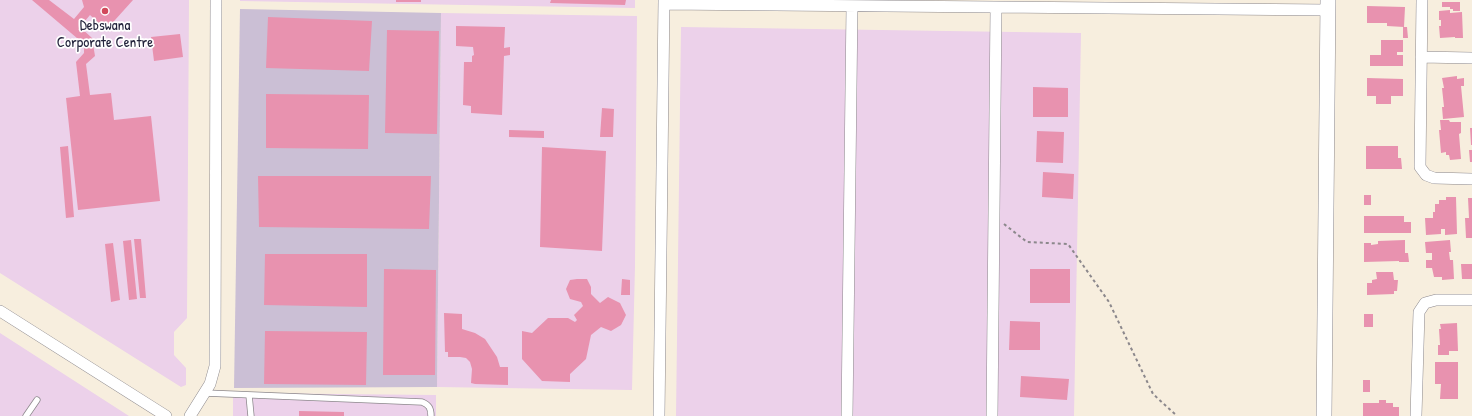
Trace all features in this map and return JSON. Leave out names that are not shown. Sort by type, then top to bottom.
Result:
[{"type":"main road","points":[[1324,416],[1328,5]]},
{"type":"street","points":[[190,416],[210,384],[214,366],[216,0]]},
{"type":"street","points":[[1422,0],[1420,167],[1426,174],[1434,178],[1472,179]]},
{"type":"street","points":[[659,416],[664,2],[996,8],[1328,5]]},
{"type":"street","points":[[847,416],[852,6]]},
{"type":"street","points":[[992,416],[996,8]]},
{"type":"street","points":[[1421,57],[1472,58]]},
{"type":"street","points":[[1416,416],[1419,312],[1425,303],[1436,300],[1472,300]]},
{"type":"street","points":[[0,311],[166,416]]},
{"type":"lane","points":[[205,393],[422,402],[431,410],[431,416]]},
{"type":"lane","points":[[249,395],[250,416]]},
{"type":"lane","points":[[26,416],[37,400]]},
{"type":"path","points":[[994,216],[1027,242],[1068,244],[1109,302],[1153,394],[1177,416]]},
{"type":"shaded area","points":[[0,0],[189,0],[187,318],[174,332],[174,355],[186,368],[186,385],[181,387],[0,273]]},
{"type":"shaded area","points":[[635,0],[635,8],[240,1]]},
{"type":"shaded area","points":[[240,9],[441,13],[437,387],[234,388]]},
{"type":"shaded area","points":[[441,13],[637,16],[635,266],[632,390],[437,387]]},
{"type":"shaded area","points":[[681,27],[1081,33],[1074,416],[676,416]]},
{"type":"shaded area","points":[[0,333],[129,416],[0,416]]},
{"type":"shaded area","points":[[233,393],[436,395],[436,416],[233,416]]},
{"type":"building","points":[[32,0],[49,0],[74,19],[84,7],[82,0],[133,0],[106,30],[90,15],[80,27],[92,38],[95,56],[86,64],[90,95],[111,93],[114,120],[151,116],[160,201],[78,210],[66,98],[80,96],[76,62],[84,53],[84,44]]},
{"type":"building","points":[[396,0],[421,0],[421,2],[396,2]]},
{"type":"building","points":[[551,0],[626,0],[625,5],[550,3]]},
{"type":"building","points":[[1442,2],[1460,2],[1460,11],[1453,11],[1450,7],[1442,7]]},
{"type":"building","points":[[1367,6],[1405,7],[1404,27],[1387,26],[1387,23],[1367,23]]},
{"type":"building","points":[[1450,10],[1450,13],[1462,12],[1463,38],[1440,38],[1439,26],[1441,26],[1441,20],[1439,20],[1439,11]]},
{"type":"building","points":[[268,17],[372,21],[369,71],[266,68]]},
{"type":"building","points":[[456,26],[505,27],[504,48],[510,47],[510,55],[504,56],[502,115],[471,113],[471,106],[463,105],[464,62],[472,62],[472,56],[474,55],[473,47],[456,46]]},
{"type":"building","points":[[1403,27],[1407,27],[1408,38],[1403,38]]},
{"type":"building","points":[[387,30],[439,31],[437,134],[385,133]]},
{"type":"building","points":[[180,34],[183,57],[154,61],[151,37]]},
{"type":"building","points":[[1381,40],[1403,40],[1403,52],[1397,52],[1397,55],[1403,55],[1403,66],[1370,66],[1370,55],[1381,55]]},
{"type":"building","points":[[1457,76],[1457,79],[1464,78],[1464,86],[1461,86],[1464,117],[1443,119],[1442,107],[1444,107],[1442,88],[1444,88],[1442,78]]},
{"type":"building","points":[[1367,78],[1403,79],[1403,96],[1391,96],[1391,104],[1376,104],[1376,96],[1367,96]]},
{"type":"building","points":[[1033,87],[1068,88],[1068,117],[1033,117]]},
{"type":"building","points":[[266,94],[369,95],[368,149],[266,148]]},
{"type":"building","points":[[602,108],[614,109],[613,137],[600,137]]},
{"type":"building","points":[[1440,120],[1461,122],[1461,133],[1459,134],[1461,159],[1450,160],[1449,155],[1446,155],[1446,152],[1441,153],[1439,130],[1441,130]]},
{"type":"building","points":[[1470,128],[1472,128],[1472,145],[1471,145]]},
{"type":"building","points":[[509,130],[544,131],[544,138],[509,137]]},
{"type":"building","points":[[1037,131],[1064,132],[1063,163],[1036,162]]},
{"type":"building","points":[[68,146],[74,217],[66,218],[60,147]]},
{"type":"building","points":[[1366,146],[1398,146],[1398,158],[1401,158],[1402,169],[1366,169]]},
{"type":"building","points":[[542,147],[606,151],[602,251],[540,247]]},
{"type":"building","points":[[1469,150],[1472,150],[1472,162],[1470,162]]},
{"type":"building","points":[[1043,172],[1074,174],[1073,199],[1042,197]]},
{"type":"building","points":[[258,176],[431,176],[429,229],[259,227]]},
{"type":"building","points":[[1364,195],[1371,195],[1371,205],[1364,205]]},
{"type":"building","points":[[1446,197],[1456,197],[1457,234],[1445,235],[1445,229],[1441,229],[1441,234],[1426,235],[1425,218],[1433,218],[1435,204],[1439,204],[1439,200],[1446,200]]},
{"type":"building","points":[[1468,198],[1472,198],[1472,238],[1466,238],[1465,218],[1469,218]]},
{"type":"building","points":[[1364,216],[1404,216],[1404,222],[1411,222],[1411,233],[1364,233]]},
{"type":"building","points":[[134,239],[141,239],[146,298],[140,298]]},
{"type":"building","points":[[131,240],[137,299],[129,300],[123,241]]},
{"type":"building","points":[[1405,240],[1405,253],[1408,253],[1409,262],[1364,262],[1364,243],[1371,243],[1371,245],[1378,244],[1378,241]]},
{"type":"building","points":[[1450,240],[1451,252],[1449,252],[1450,260],[1453,260],[1454,279],[1442,280],[1442,277],[1434,277],[1432,268],[1426,268],[1426,260],[1432,260],[1432,253],[1426,253],[1425,242]]},
{"type":"building","points":[[113,243],[120,300],[111,302],[105,244]]},
{"type":"building","points":[[265,254],[367,254],[367,307],[264,305]]},
{"type":"building","points":[[1461,264],[1472,264],[1472,279],[1462,279]]},
{"type":"building","points":[[384,269],[436,270],[435,375],[383,375]]},
{"type":"building","points":[[1030,269],[1070,269],[1070,303],[1030,303]]},
{"type":"building","points":[[1376,272],[1393,272],[1394,280],[1398,280],[1397,291],[1394,291],[1394,294],[1367,295],[1367,283],[1372,283],[1372,280],[1377,279]]},
{"type":"building","points":[[587,279],[591,287],[591,294],[600,303],[608,297],[620,303],[626,315],[621,325],[611,331],[601,327],[591,335],[586,359],[570,374],[570,382],[542,381],[522,359],[522,331],[532,333],[548,318],[568,318],[575,322],[577,320],[574,315],[583,306],[581,302],[570,299],[566,289],[570,280]]},
{"type":"building","points":[[622,279],[630,280],[630,295],[621,295]]},
{"type":"building","points":[[444,313],[462,314],[462,329],[475,333],[485,339],[497,357],[500,367],[508,367],[508,385],[471,383],[472,369],[470,362],[466,358],[448,357],[448,352],[445,352]]},
{"type":"building","points":[[1364,314],[1373,314],[1373,327],[1364,327]]},
{"type":"building","points":[[1010,321],[1040,322],[1040,350],[1009,350]]},
{"type":"building","points":[[1457,323],[1458,351],[1449,351],[1449,355],[1438,355],[1438,345],[1440,345],[1440,324]]},
{"type":"building","points":[[265,331],[367,332],[366,385],[264,384]]},
{"type":"building","points":[[1435,362],[1458,362],[1458,399],[1440,399],[1441,384],[1435,384]]},
{"type":"building","points":[[1021,376],[1069,379],[1067,400],[1020,397]]},
{"type":"building","points":[[1363,380],[1370,380],[1370,392],[1363,392]]},
{"type":"building","points":[[1379,400],[1386,400],[1386,403],[1393,403],[1393,407],[1399,407],[1399,416],[1363,416],[1363,403],[1379,403]]},
{"type":"building","points":[[299,411],[344,412],[344,416],[299,416]]},
{"type":"place","name":"Debswana Corporate Centre","points":[[105,11]]}]
